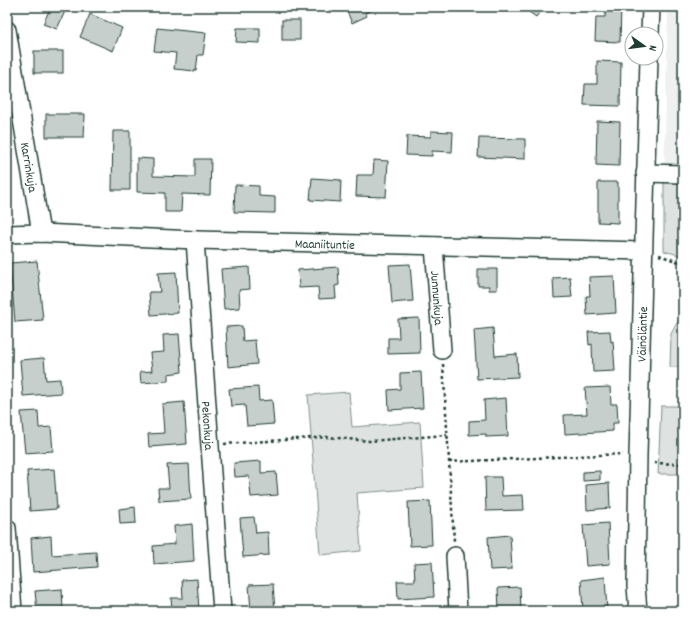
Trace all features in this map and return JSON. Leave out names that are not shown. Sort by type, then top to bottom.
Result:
[{"type":"street","points":[[650,26],[651,7]]},
{"type":"street","name":"Karrinkuja","points":[[7,30],[42,233]]},
{"type":"street","name":"Väinöläntie","points":[[638,611],[636,578],[651,253],[645,173],[649,66]]},
{"type":"street","points":[[645,173],[683,174]]},
{"type":"street","name":"Maaniituntie","points":[[7,234],[42,233],[195,240],[651,253]]},
{"type":"street","name":"Pekonkuja","points":[[195,240],[222,611]]},
{"type":"street","name":"Junnunkuja","points":[[434,246],[442,350]]},
{"type":"street","points":[[7,528],[13,611]]},
{"type":"street","points":[[455,556],[458,611]]},
{"type":"path","points":[[651,253],[683,262]]},
{"type":"path","points":[[442,350],[455,556]]},
{"type":"path","points":[[210,445],[327,437],[369,441],[448,436]]},
{"type":"path","points":[[449,462],[624,454]]},
{"type":"path","points":[[668,463],[683,464]]},
{"type":"shaded area","points":[[668,7],[683,7],[683,181],[664,181]]},
{"type":"shaded area","points":[[664,181],[683,181],[683,256],[664,251]]},
{"type":"shaded area","points":[[683,312],[683,367],[670,367],[671,334]]},
{"type":"shaded area","points":[[349,392],[352,427],[420,422],[424,488],[357,493],[361,551],[320,555],[308,395]]},
{"type":"shaded area","points":[[661,406],[683,406],[683,474],[658,474]]},
{"type":"building","points":[[39,7],[61,7],[66,9],[57,29],[43,24],[49,11]]},
{"type":"building","points":[[345,7],[378,7],[365,13],[367,16],[352,23]]},
{"type":"building","points":[[522,7],[544,7],[536,17]]},
{"type":"building","points":[[606,7],[621,7],[620,42],[595,41],[596,17],[605,17]]},
{"type":"building","points":[[90,14],[122,28],[113,51],[80,37]]},
{"type":"building","points":[[282,20],[300,20],[300,40],[282,40]]},
{"type":"building","points":[[157,28],[206,33],[203,55],[198,55],[196,71],[174,69],[176,53],[154,51]]},
{"type":"building","points":[[237,28],[260,28],[260,43],[236,42]]},
{"type":"building","points":[[34,51],[63,51],[63,73],[34,73]]},
{"type":"building","points":[[597,61],[621,62],[620,106],[584,105],[585,84],[597,84]]},
{"type":"building","points":[[46,114],[85,114],[84,137],[46,137]]},
{"type":"building","points":[[597,121],[620,122],[619,166],[596,165]]},
{"type":"building","points":[[113,131],[130,131],[130,190],[112,190]]},
{"type":"building","points":[[431,131],[453,132],[452,152],[432,151],[432,156],[406,155],[407,136],[431,137]]},
{"type":"building","points":[[479,138],[525,139],[525,159],[478,157]]},
{"type":"building","points":[[137,158],[153,159],[153,176],[195,177],[195,159],[211,159],[210,195],[182,194],[181,212],[165,212],[165,193],[137,192]]},
{"type":"building","points":[[374,160],[388,161],[386,197],[356,196],[357,175],[373,175]]},
{"type":"building","points":[[7,177],[11,202],[7,203]]},
{"type":"building","points":[[312,178],[341,180],[340,202],[310,200]]},
{"type":"building","points":[[598,182],[618,182],[618,223],[598,222]]},
{"type":"building","points":[[235,185],[259,186],[259,196],[275,197],[275,213],[234,212]]},
{"type":"building","points":[[37,261],[43,320],[15,322],[10,263]]},
{"type":"building","points":[[410,264],[413,301],[392,303],[389,265]]},
{"type":"building","points":[[249,267],[250,289],[239,290],[240,308],[224,309],[221,269]]},
{"type":"building","points":[[338,267],[339,285],[335,286],[336,298],[319,299],[318,287],[299,288],[298,270]]},
{"type":"building","points":[[478,269],[497,269],[497,290],[489,290],[489,286],[478,286]]},
{"type":"building","points":[[176,272],[178,313],[151,315],[149,292],[160,292],[158,273]]},
{"type":"building","points":[[614,276],[616,313],[587,315],[586,296],[590,296],[589,277]]},
{"type":"building","points":[[570,277],[572,297],[554,298],[553,278]]},
{"type":"building","points":[[419,318],[420,353],[388,354],[388,338],[399,338],[398,319]]},
{"type":"building","points":[[242,326],[243,341],[255,340],[257,364],[228,367],[226,327]]},
{"type":"building","points":[[493,328],[495,356],[517,354],[518,377],[477,379],[474,330]]},
{"type":"building","points":[[610,331],[611,342],[613,341],[615,371],[593,372],[592,344],[589,345],[588,332]]},
{"type":"building","points":[[179,334],[182,372],[168,374],[168,381],[141,383],[140,372],[152,371],[150,353],[164,352],[163,335]]},
{"type":"building","points":[[44,358],[46,380],[60,379],[61,393],[23,396],[20,360]]},
{"type":"building","points":[[421,372],[423,408],[389,410],[388,390],[400,389],[400,373]]},
{"type":"building","points":[[258,387],[259,401],[272,400],[274,424],[247,426],[245,405],[231,406],[229,389]]},
{"type":"building","points":[[610,387],[611,404],[617,404],[618,423],[613,423],[613,431],[565,434],[564,415],[587,414],[585,388]]},
{"type":"building","points":[[506,398],[508,436],[486,437],[486,434],[469,435],[469,421],[485,420],[484,400]]},
{"type":"building","points":[[184,402],[187,444],[149,447],[148,434],[164,433],[162,404]]},
{"type":"building","points":[[38,411],[39,428],[51,427],[53,451],[25,453],[21,412]]},
{"type":"building","points":[[261,461],[261,473],[276,472],[278,495],[251,497],[249,476],[235,477],[234,463]]},
{"type":"building","points":[[189,464],[191,499],[159,501],[158,488],[169,488],[167,465]]},
{"type":"building","points":[[54,469],[57,509],[30,511],[27,471]]},
{"type":"building","points":[[600,471],[600,480],[583,481],[583,472]]},
{"type":"building","points":[[485,477],[501,477],[502,496],[523,495],[524,510],[486,511]]},
{"type":"building","points":[[609,483],[610,508],[587,510],[586,485]]},
{"type":"building","points":[[430,501],[432,545],[410,546],[408,502]]},
{"type":"building","points":[[135,507],[136,523],[120,524],[119,509]]},
{"type":"building","points":[[254,517],[256,533],[268,532],[269,555],[243,557],[240,518]]},
{"type":"building","points":[[608,523],[610,564],[586,566],[583,525]]},
{"type":"building","points":[[192,524],[194,561],[154,564],[153,546],[175,544],[174,526]]},
{"type":"building","points":[[510,535],[512,569],[490,570],[488,537]]},
{"type":"building","points":[[51,536],[52,555],[96,552],[97,567],[33,572],[31,538]]},
{"type":"building","points":[[432,562],[434,597],[398,599],[397,581],[415,581],[414,563]]},
{"type":"building","points":[[605,577],[607,611],[583,611],[581,580]]},
{"type":"building","points":[[197,579],[199,611],[172,611],[171,598],[183,598],[182,580]]},
{"type":"building","points":[[273,584],[275,611],[251,611],[249,585]]},
{"type":"building","points":[[520,587],[521,611],[499,611],[498,588]]},
{"type":"building","points":[[62,589],[63,611],[37,611],[35,591]]}]
